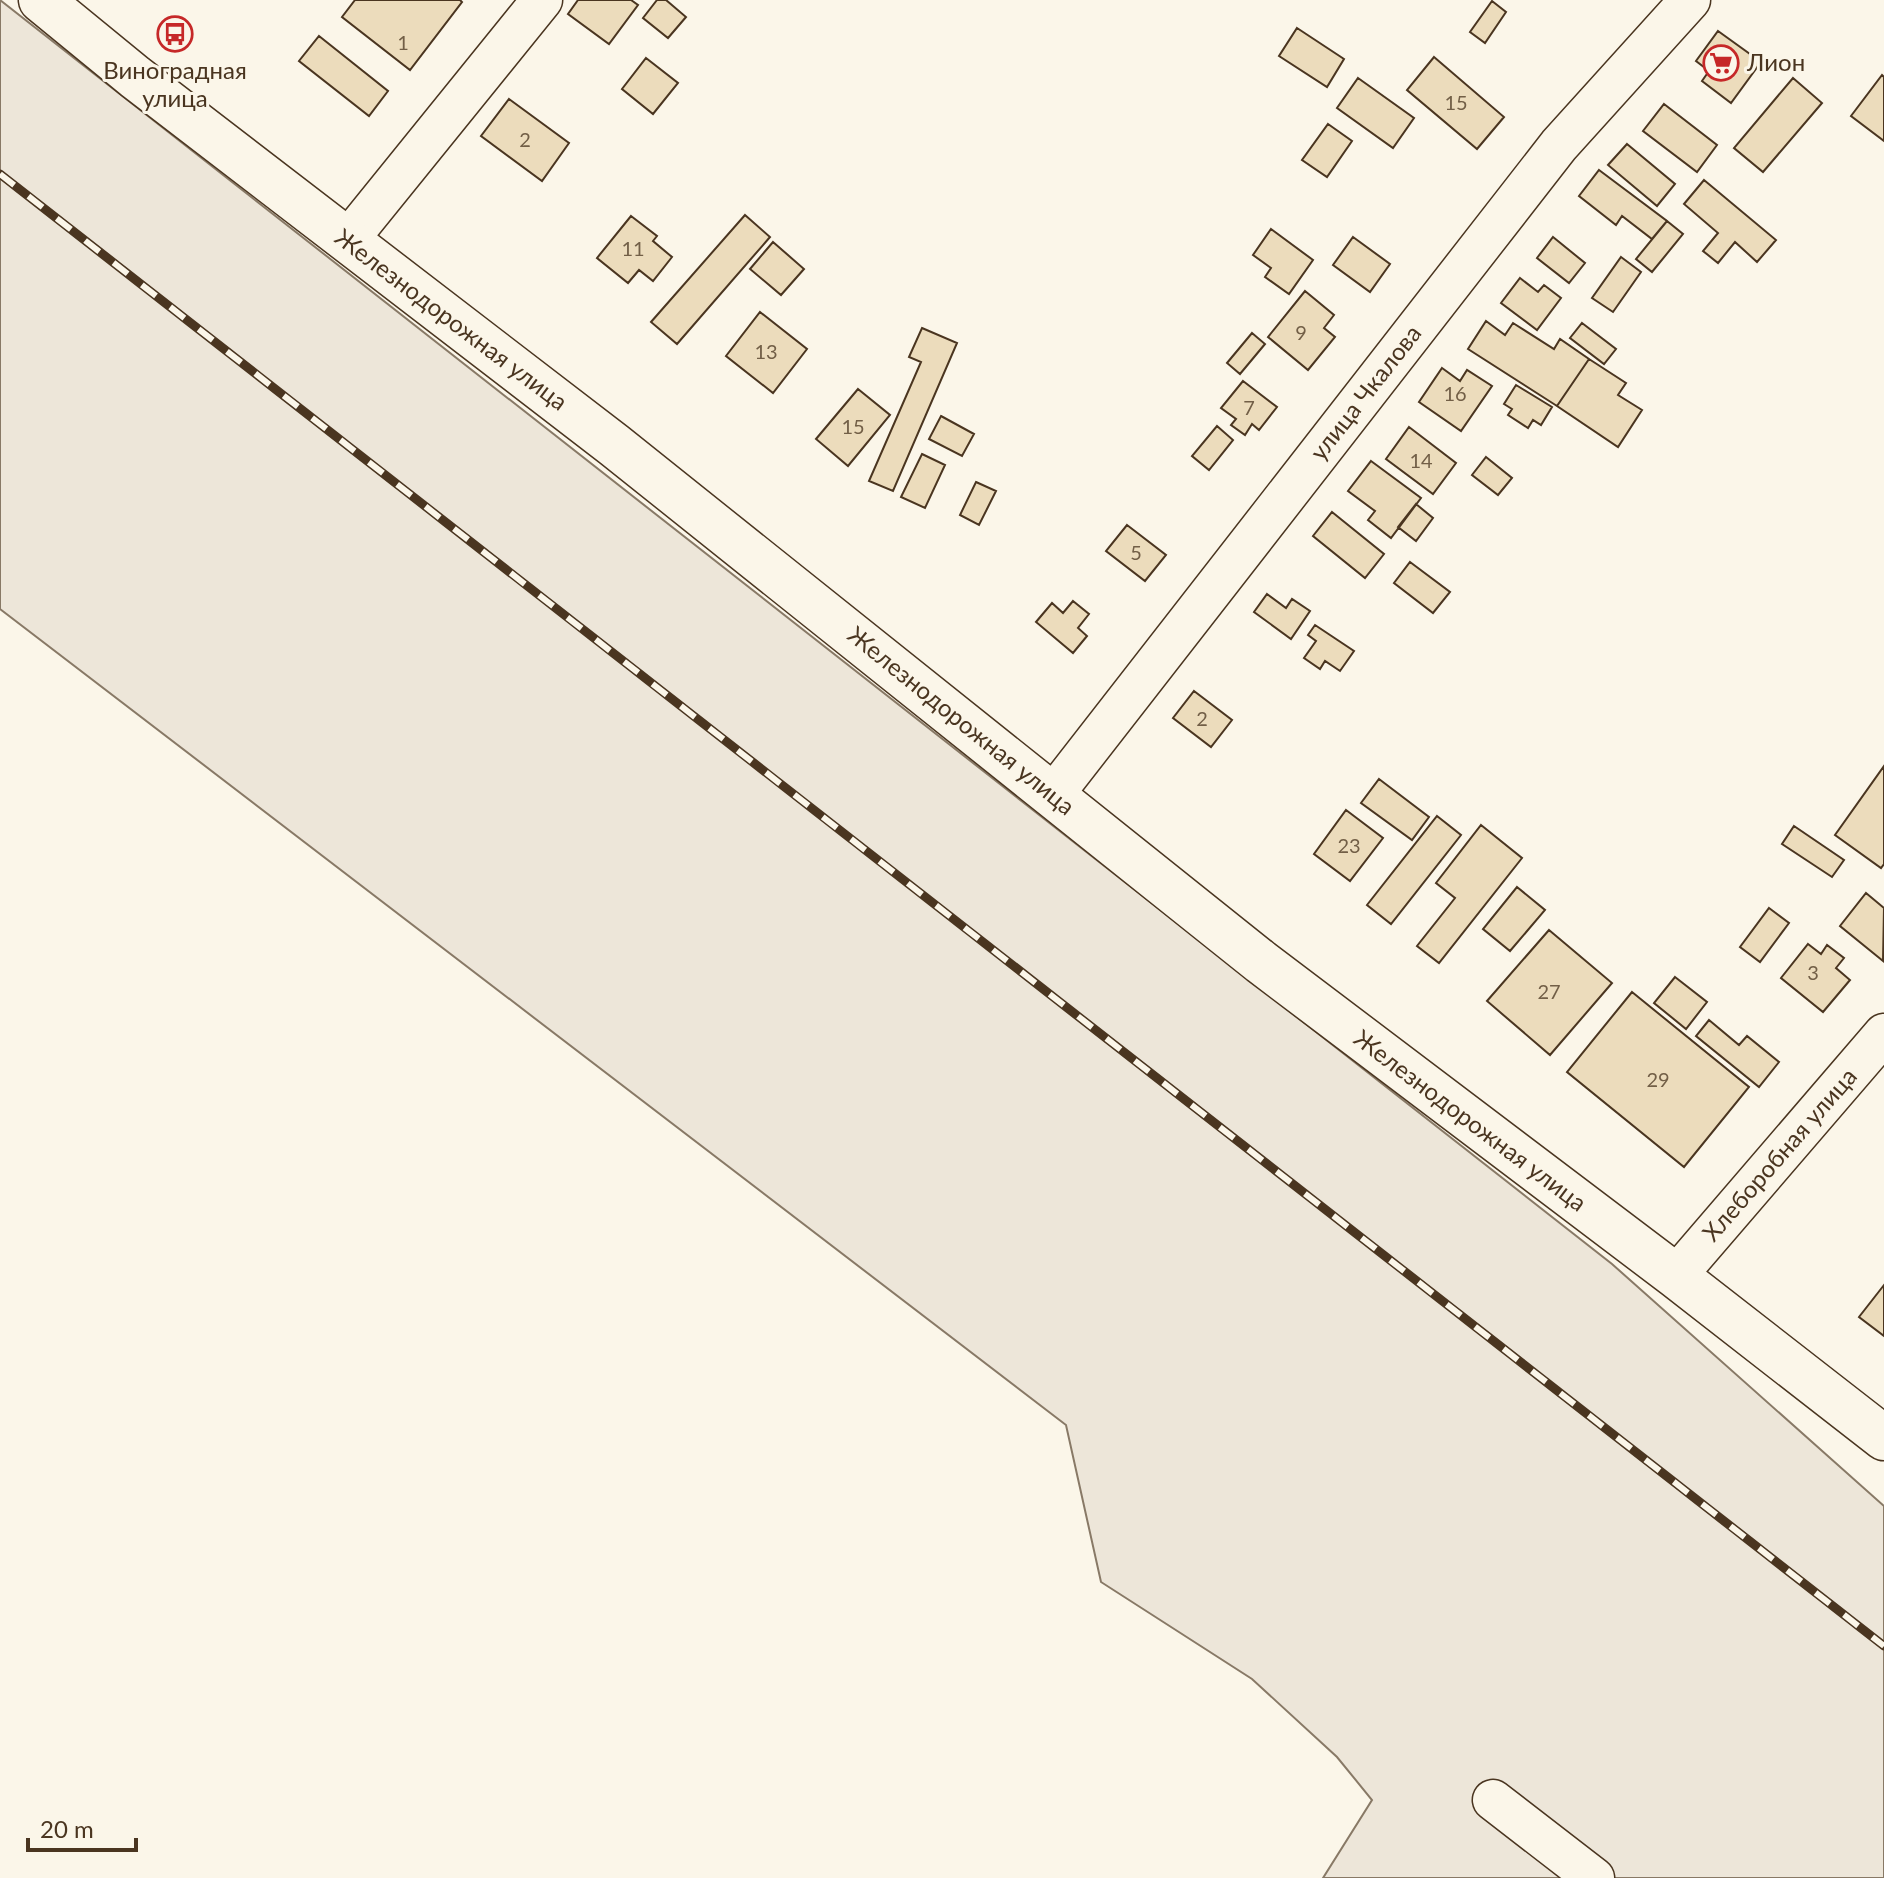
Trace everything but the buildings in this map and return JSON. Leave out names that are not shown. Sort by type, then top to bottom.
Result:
[{"type":"main road","name":"Железнодорожная улица","points":[[41,0],[347,241],[614,445],[1363,1041],[1676,1276],[1884,1438]]},
{"type":"street","points":[[347,241],[542,0]]},
{"type":"street","name":"улица Чкалова","points":[[1053,795],[1559,145],[1690,0]]},
{"type":"street","name":"Хлеборобная улица","points":[[1676,1276],[1884,1034]]},
{"type":"street","points":[[1493,1800],[1594,1878]]},
{"type":"shaded area","points":[[0,0],[1612,1264],[1884,1506],[1884,1878],[1323,1878],[1372,1800],[1337,1757],[1252,1679],[1101,1582],[1066,1425],[0,609]]},
{"type":"railway","points":[[0,174],[1884,1646]]},
{"type":"place","name":"Виноградная улица","points":[[175,34]]},
{"type":"place","name":"Лион","points":[[1721,63]]}]
